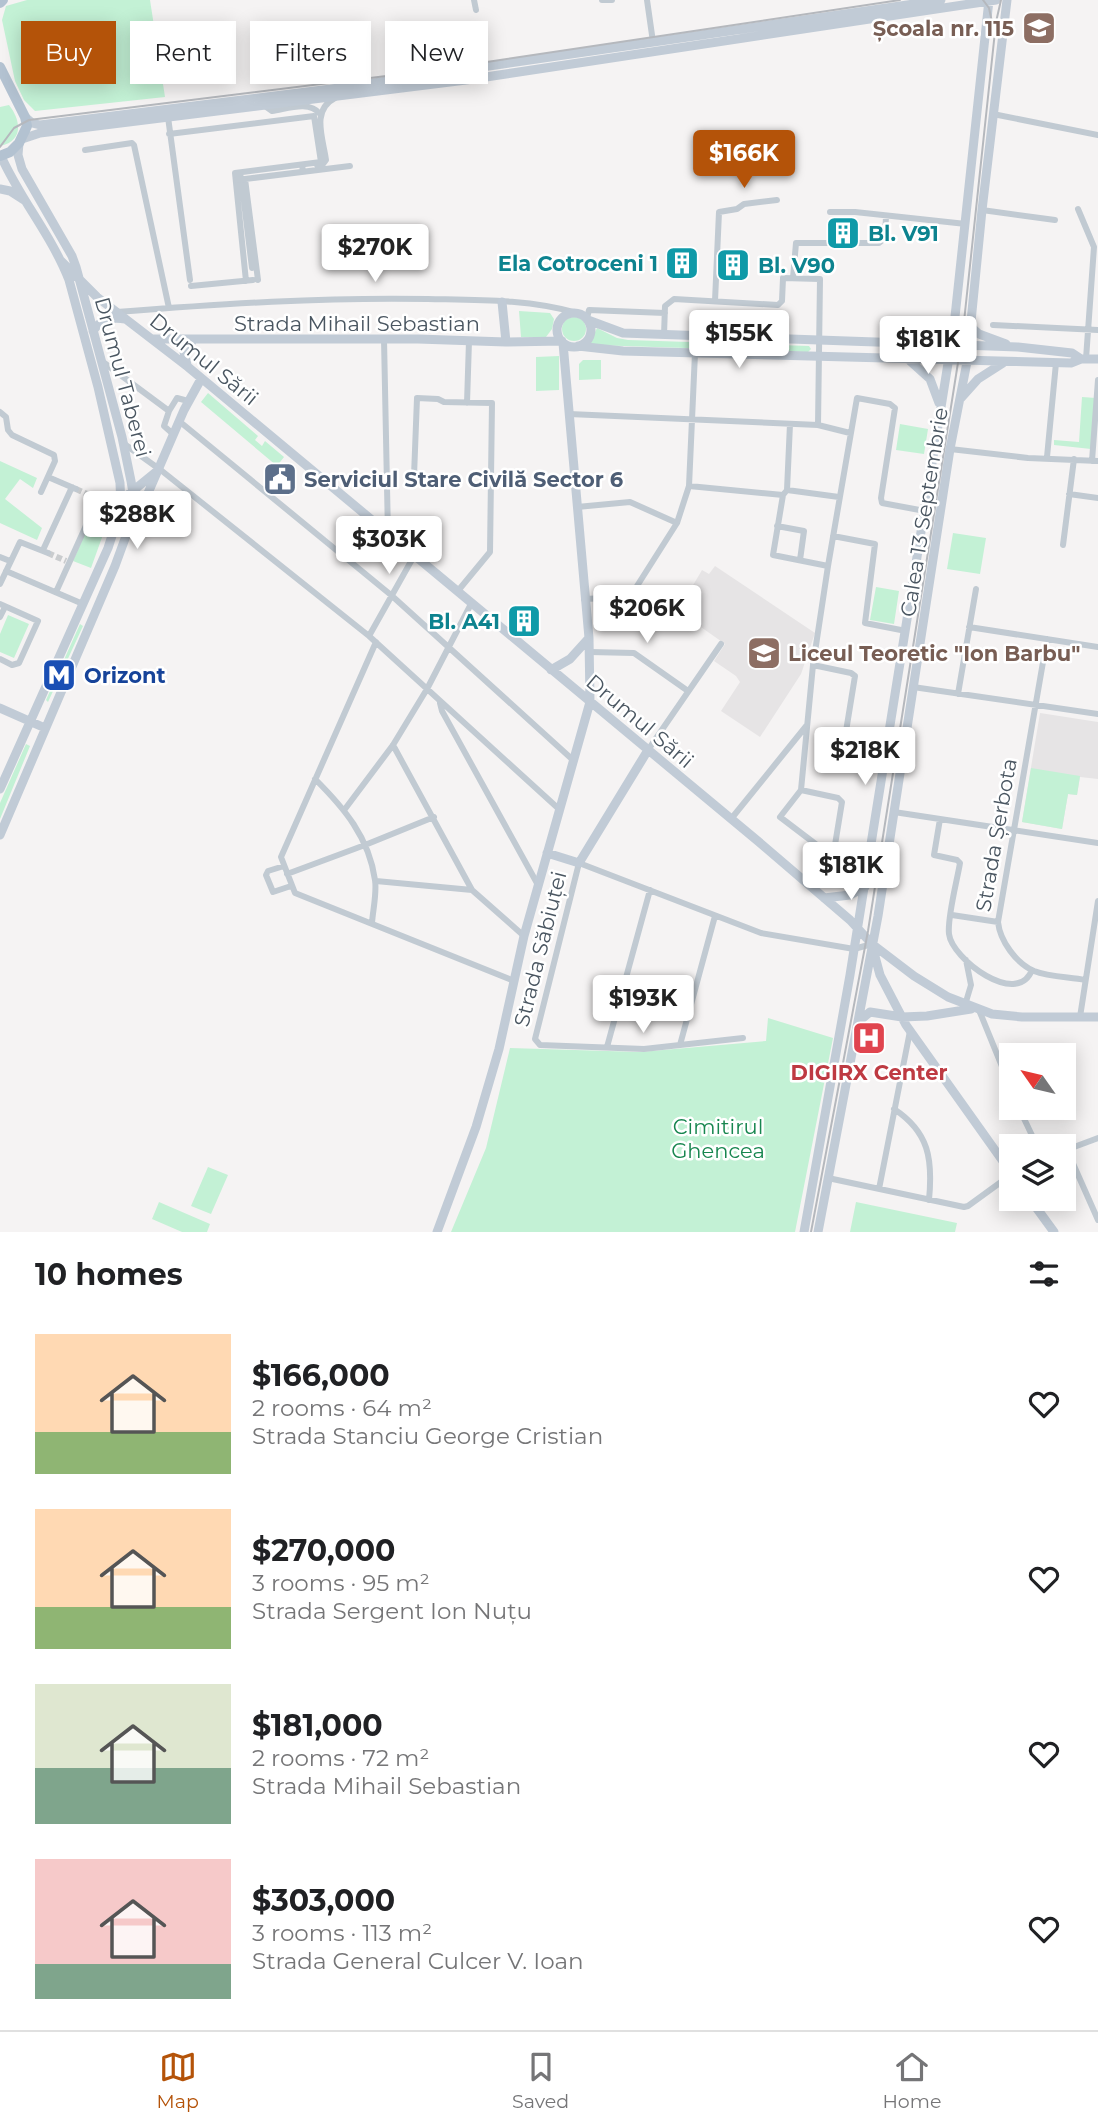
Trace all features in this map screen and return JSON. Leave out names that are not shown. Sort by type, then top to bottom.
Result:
[{"type":"main road","points":[[25,117],[40,125],[392,85],[654,47],[941,0]]},
{"type":"main road","name":"Calea 13 Septembrie","points":[[804,1232],[865,887],[951,345],[989,0]]},
{"type":"main road","points":[[872,10],[996,0]]},
{"type":"main road","name":"Calea 13 Septembrie","points":[[818,1232],[872,944],[950,449],[967,362],[1007,0]]},
{"type":"main road","points":[[0,68],[0,83]]},
{"type":"main road","points":[[0,68],[25,117],[26,129],[20,141]]},
{"type":"main road","points":[[60,260],[0,156],[20,141],[36,134],[337,98],[392,85]]},
{"type":"main road","name":"Drumul Taberei","points":[[0,835],[116,566],[130,525],[133,493],[123,443],[80,279],[72,256],[22,169],[18,155],[20,141]]},
{"type":"main road","points":[[0,189],[25,201]]},
{"type":"main road","name":"Drumul Taberei","points":[[0,789],[112,538],[121,508],[117,465],[98,387],[77,305],[60,260]]},
{"type":"main road","name":"Drumul Sării","points":[[60,260],[117,312],[188,367],[731,819],[872,944],[925,984],[973,1008]]},
{"type":"main road","points":[[502,302],[506,342]]},
{"type":"main road","points":[[577,313],[588,319],[591,325],[590,336],[583,344],[569,344],[558,333],[559,323],[566,315],[577,313]]},
{"type":"main road","points":[[93,331],[100,322],[126,319]]},
{"type":"main road","name":"Strada Mihail Sebastian","points":[[588,319],[619,332],[820,342],[1018,347],[1072,353],[1084,359]]},
{"type":"main road","points":[[970,326],[984,336],[1018,347]]},
{"type":"main road","name":"Strada Mihail Sebastian","points":[[152,339],[506,342],[569,344],[622,351],[967,362],[1071,363],[1098,359]]},
{"type":"main road","points":[[188,367],[184,352],[193,340]]},
{"type":"main road","points":[[437,1232],[476,1127],[499,1049],[512,980],[590,702],[589,638],[564,356],[569,344]]},
{"type":"main road","points":[[909,360],[930,379],[940,405]]},
{"type":"main road","points":[[960,400],[978,379],[1011,361]]},
{"type":"main road","points":[[116,566],[157,467],[201,379]]},
{"type":"main road","points":[[121,498],[133,493],[157,467]]},
{"type":"main road","points":[[77,618],[90,624]]},
{"type":"main road","points":[[551,670],[570,659],[589,638]]},
{"type":"main road","points":[[0,708],[45,728]]},
{"type":"main road","points":[[547,853],[579,863],[648,750]]},
{"type":"main road","points":[[823,898],[850,895],[865,887]]},
{"type":"main road","points":[[872,944],[878,969],[910,1031],[999,1157]]},
{"type":"main road","points":[[857,1023],[870,1012],[902,1017],[936,1016],[973,1008],[1004,1016],[1098,1017]]},
{"type":"main road","points":[[1039,1211],[1054,1232]]},
{"type":"street","points":[[474,0],[476,10]]},
{"type":"street","points":[[602,0],[612,0]]},
{"type":"street","points":[[647,0],[654,47]]},
{"type":"street","points":[[320,114],[326,105],[337,98]]},
{"type":"street","points":[[252,268],[241,176],[324,163],[320,114],[316,109],[306,106],[272,111],[265,106]]},
{"type":"street","points":[[993,114],[1098,135]]},
{"type":"street","points":[[169,134],[314,116],[321,162],[303,168],[236,180]]},
{"type":"street","points":[[167,117],[190,283],[252,280]]},
{"type":"street","points":[[85,150],[132,143],[134,145],[169,308]]},
{"type":"street","points":[[252,280],[234,173],[350,166]]},
{"type":"street","points":[[245,179],[252,280]]},
{"type":"street","points":[[715,301],[719,212],[737,209],[744,204],[777,200]]},
{"type":"street","points":[[982,209],[1055,220]]},
{"type":"street","points":[[1078,209],[1096,247],[1084,359]]},
{"type":"street","points":[[830,212],[855,212],[966,224]]},
{"type":"street","points":[[793,278],[796,243],[879,243],[886,238],[886,216]]},
{"type":"street","points":[[664,335],[665,306],[674,299],[778,304],[782,301],[783,278],[820,279],[818,425]]},
{"type":"street","points":[[117,312],[368,298],[502,302],[555,307],[577,313]]},
{"type":"street","points":[[588,319],[589,310],[665,313]]},
{"type":"street","points":[[993,325],[1098,330]]},
{"type":"street","points":[[384,339],[388,535]]},
{"type":"street","points":[[467,403],[469,341]]},
{"type":"street","points":[[584,599],[630,597],[678,522],[689,486],[695,353]]},
{"type":"street","points":[[100,360],[169,411]]},
{"type":"street","points":[[1047,457],[1056,363]]},
{"type":"street","points":[[950,449],[1028,458],[1095,461],[1098,380]]},
{"type":"street","points":[[173,434],[164,426],[169,411],[177,398],[188,401]]},
{"type":"street","points":[[414,476],[417,398],[492,403],[490,552],[457,593]]},
{"type":"street","points":[[801,790],[838,798],[842,802],[832,854],[828,854],[780,817],[801,790],[813,666],[839,497],[858,398],[895,408],[881,498],[887,505],[925,511]]},
{"type":"street","points":[[0,412],[6,417],[12,435],[54,455],[55,461],[41,492]]},
{"type":"street","points":[[569,414],[818,425],[850,433]]},
{"type":"street","points":[[179,421],[391,595],[573,760]]},
{"type":"street","points":[[790,424],[785,493],[777,526],[774,555],[828,566]]},
{"type":"street","points":[[123,443],[157,467],[369,636],[560,810]]},
{"type":"street","points":[[1063,545],[1074,459]]},
{"type":"street","points":[[0,584],[21,541],[46,552],[74,488],[48,477]]},
{"type":"street","points":[[689,486],[839,497]]},
{"type":"street","points":[[1069,494],[1098,498]]},
{"type":"street","points":[[56,592],[96,498],[121,508]]},
{"type":"street","points":[[577,507],[630,502],[678,522]]},
{"type":"street","points":[[777,526],[804,531],[800,561]]},
{"type":"street","points":[[833,536],[875,544],[865,623],[907,631]]},
{"type":"street","points":[[369,636],[414,556]]},
{"type":"street","points":[[0,557],[10,561]]},
{"type":"street","points":[[6,571],[83,604]]},
{"type":"street","points":[[958,694],[976,589]]},
{"type":"street","points":[[345,809],[393,745],[427,689],[471,604]]},
{"type":"street","points":[[0,617],[2,605],[38,621],[19,663],[12,665],[0,659]]},
{"type":"street","points":[[970,627],[1098,647]]},
{"type":"street","name":"Strada Șerbota","points":[[1031,970],[1005,945],[998,922],[1047,639]]},
{"type":"street","points":[[376,642],[281,857],[291,886],[295,893],[512,980]]},
{"type":"street","points":[[648,750],[721,644]]},
{"type":"street","points":[[590,652],[634,653],[688,691]]},
{"type":"street","points":[[813,666],[855,676],[841,762],[883,770]]},
{"type":"street","points":[[913,687],[1098,714]]},
{"type":"street","points":[[439,701],[442,712],[538,885]]},
{"type":"street","points":[[731,819],[808,724]]},
{"type":"street","points":[[393,745],[472,890],[524,936]]},
{"type":"street","points":[[315,779],[345,809],[365,845],[376,881],[372,923]]},
{"type":"street","points":[[894,812],[1098,843]]},
{"type":"street","points":[[287,874],[434,817]]},
{"type":"street","points":[[940,819],[934,855],[960,863],[950,938],[965,959],[982,973],[1010,985],[1025,981],[1031,970],[1085,980]]},
{"type":"street","points":[[579,863],[761,933],[854,949],[872,944]]},
{"type":"street","name":"Strada Săbiuței","points":[[579,863],[535,1039],[537,1043],[607,1047]]},
{"type":"street","points":[[284,866],[266,874],[273,892],[291,886]]},
{"type":"street","points":[[376,881],[472,890]]},
{"type":"street","points":[[650,890],[607,1047],[645,1049],[743,1038]]},
{"type":"street","points":[[1080,1017],[1098,901]]},
{"type":"street","points":[[951,915],[998,922]]},
{"type":"street","points":[[680,1045],[715,916]]},
{"type":"street","points":[[965,959],[973,1008],[999,1063]]},
{"type":"street","points":[[879,1189],[910,1031]]},
{"type":"street","points":[[894,1109],[914,1124],[922,1135],[928,1156],[929,1200]]},
{"type":"street","points":[[1076,1147],[1098,1138]]},
{"type":"street","points":[[1076,1173],[1098,1220]]},
{"type":"street","points":[[828,1178],[960,1206],[968,1206],[999,1183]]},
{"type":"shaded area","name":"Liceul Teoretic \"Ion Barbu\"","points":[[715,566],[815,633],[801,674],[760,737],[721,711],[740,682],[736,676],[714,661],[725,644],[681,613],[697,591],[692,587],[702,570],[709,574]]},
{"type":"shaded area","points":[[1040,713],[1098,722],[1098,779],[1080,777],[1077,795],[1068,794],[1062,829],[1022,822]]},
{"type":"green space","points":[[27,0],[150,0],[153,21],[130,21],[130,84],[163,84],[165,97],[35,111],[24,100],[15,81],[2,20],[6,6]]},
{"type":"green space","points":[[9,105],[18,123],[17,135],[0,146],[0,107]]},
{"type":"green space","points":[[519,311],[550,313],[554,319],[552,329],[546,337],[521,337]]},
{"type":"green space","points":[[574,317],[583,320],[586,329],[583,338],[574,341],[565,338],[562,329],[565,320]]},
{"type":"green space","points":[[597,328],[617,338],[628,340],[809,346],[811,349],[808,352],[592,345],[590,342]]},
{"type":"green space","points":[[559,356],[559,390],[536,391],[536,357]]},
{"type":"green space","points":[[583,360],[601,360],[601,379],[579,380],[579,364]]},
{"type":"green space","points":[[208,393],[258,436],[255,440],[262,446],[265,441],[284,457],[277,466],[201,402]]},
{"type":"green space","points":[[1082,397],[1096,398],[1091,449],[1054,445],[1054,440],[1079,442]]},
{"type":"green space","points":[[900,424],[928,429],[924,454],[896,450]]},
{"type":"green space","points":[[0,461],[37,478],[33,488],[20,479],[5,499],[42,528],[37,540],[0,523]]},
{"type":"green space","points":[[99,501],[113,507],[91,568],[73,561]]},
{"type":"green space","points":[[953,533],[986,538],[980,574],[947,569]]},
{"type":"green space","points":[[876,587],[899,591],[894,624],[870,620]]},
{"type":"green space","points":[[8,615],[29,624],[14,658],[0,652],[0,634]]},
{"type":"green space","points":[[80,624],[83,626],[48,702],[46,700]]},
{"type":"green space","points":[[26,744],[30,746],[0,819],[0,803]]},
{"type":"green space","points":[[1031,768],[1080,776],[1077,795],[1068,794],[1062,829],[1022,822]]},
{"type":"green space","name":"Cimitirul Ghencea","points":[[768,1018],[833,1038],[795,1232],[451,1232],[486,1148],[510,1048],[640,1052],[766,1041]]},
{"type":"green space","points":[[208,1167],[228,1175],[211,1214],[191,1206]]},
{"type":"green space","points":[[159,1202],[210,1224],[207,1232],[182,1232],[152,1219]]},
{"type":"green space","points":[[856,1202],[957,1223],[955,1232],[850,1232]]},
{"type":"tunnel","points":[[76,489],[94,497]]},
{"type":"tunnel","points":[[48,553],[66,561]]},
{"type":"tram line","points":[[0,147],[14,128],[29,120],[427,71],[900,0]]},
{"type":"tram line","points":[[983,0],[989,8],[992,22]]},
{"type":"tram line","points":[[811,1232],[868,931],[963,331],[996,22],[1001,0]]},
{"type":"place","name":"Școala nr. 115","points":[[1039,28]]},
{"type":"place","name":"Bl. V91","points":[[843,233]]},
{"type":"place","name":"Ela Cotroceni 1","points":[[682,263]]},
{"type":"place","name":"Bl. V90","points":[[733,265]]},
{"type":"place","name":"Serviciul Stare Civilă Sector 6","points":[[280,479]]},
{"type":"place","name":"Bl. A41","points":[[524,621]]},
{"type":"place","name":"Liceul Teoretic \"Ion Barbu\"","points":[[764,653]]},
{"type":"place","name":"Orizont","points":[[59,675]]},
{"type":"place","name":"DIGIRX Center","points":[[869,1038]]}]
